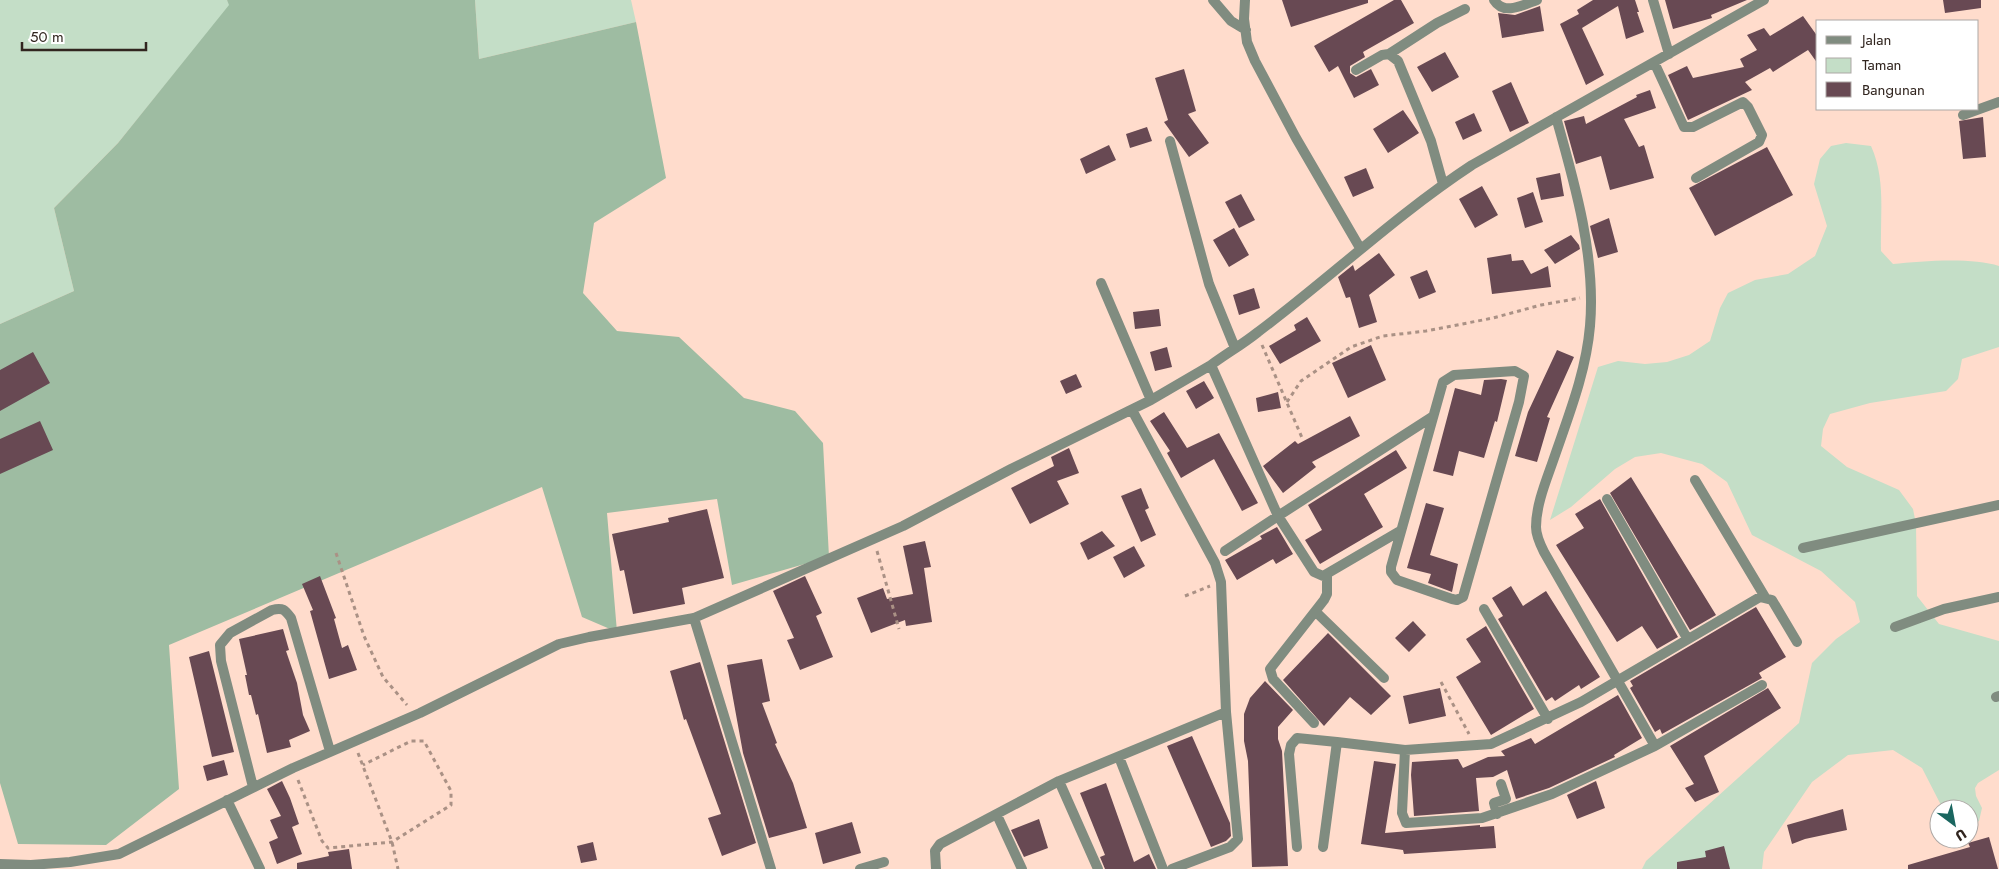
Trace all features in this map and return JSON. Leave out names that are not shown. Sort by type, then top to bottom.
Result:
[{"type":"street","points":[[1213,0],[1231,21],[1246,30]]},
{"type":"street","points":[[1245,0],[1247,42],[1255,61],[1296,138],[1360,248]]},
{"type":"street","points":[[1494,0],[1499,7],[1507,9],[1537,0]]},
{"type":"street","points":[[1653,0],[1669,54]]},
{"type":"street","points":[[0,864],[32,867],[119,854],[253,787],[330,751],[420,713],[559,644],[589,636],[694,618],[874,538],[1132,410],[1211,365],[1257,333],[1360,248],[1443,184],[1556,117],[1764,0]]},
{"type":"street","points":[[1356,70],[1382,55],[1389,54],[1438,23],[1465,9]]},
{"type":"street","points":[[1389,54],[1398,61],[1429,135],[1443,184]]},
{"type":"street","points":[[1654,62],[1684,126],[1693,128],[1743,102],[1748,107],[1762,135],[1759,142],[1696,178]]},
{"type":"street","points":[[1979,110],[1999,102]]},
{"type":"street","points":[[1963,116],[1978,110]]},
{"type":"street","points":[[1556,117],[1570,166],[1582,222],[1590,297],[1587,356],[1545,485],[1536,516],[1536,529],[1544,552],[1654,746]]},
{"type":"street","points":[[1170,141],[1209,284],[1235,348]]},
{"type":"street","points":[[1101,283],[1151,400]]},
{"type":"street","points":[[1211,365],[1278,516],[1314,572],[1319,576],[1327,574],[1400,531]]},
{"type":"street","points":[[1515,371],[1524,376],[1519,402],[1471,572],[1461,599],[1457,600],[1394,578],[1390,567],[1432,417],[1441,386],[1448,378],[1454,375],[1515,371]]},
{"type":"street","points":[[1132,410],[1215,563],[1221,582],[1226,712],[1238,839],[1230,847],[1172,869]]},
{"type":"street","points":[[1226,551],[1432,417]]},
{"type":"street","points":[[1695,480],[1765,597],[1772,600],[1797,642]]},
{"type":"street","points":[[1607,499],[1687,638]]},
{"type":"street","points":[[1803,548],[1999,505]]},
{"type":"street","points":[[1314,723],[1270,672],[1271,666],[1316,612],[1327,594],[1327,574]]},
{"type":"street","points":[[1296,847],[1289,754],[1291,745],[1297,738],[1405,750],[1476,746],[1508,738],[1617,682],[1687,638],[1754,600],[1765,597]]},
{"type":"street","points":[[1895,627],[1944,609],[1999,597]]},
{"type":"street","points":[[253,787],[221,661],[220,644],[230,633],[272,610],[280,608],[286,610],[291,618],[330,751]]},
{"type":"street","points":[[1484,610],[1548,719]]},
{"type":"street","points":[[1316,612],[1384,678]]},
{"type":"street","points":[[694,618],[771,869]]},
{"type":"street","points":[[1405,750],[1402,813],[1406,823],[1482,818],[1552,794],[1654,746],[1762,686]]},
{"type":"street","points":[[936,869],[935,851],[940,844],[1058,781],[1226,712]]},
{"type":"street","points":[[1323,847],[1337,742]]},
{"type":"street","points":[[1119,757],[1163,869]]},
{"type":"street","points":[[1058,781],[1098,869]]},
{"type":"street","points":[[1498,814],[1494,803],[1506,799],[1501,784]]},
{"type":"street","points":[[227,800],[260,869]]},
{"type":"street","points":[[996,815],[1022,869]]},
{"type":"street","points":[[860,869],[884,862]]},
{"type":"path","points":[[1287,402],[1301,382],[1351,347],[1383,336],[1426,331],[1541,304],[1590,297]]},
{"type":"path","points":[[1257,333],[1303,440]]},
{"type":"path","points":[[874,538],[898,629]]},
{"type":"path","points":[[336,552],[364,636],[383,678],[407,705],[420,713]]},
{"type":"path","points":[[1185,596],[1221,582]]},
{"type":"path","points":[[1441,682],[1476,746]]},
{"type":"path","points":[[354,741],[392,842],[398,869]]},
{"type":"path","points":[[293,768],[322,841],[328,848],[392,842],[451,805],[451,791],[424,741],[411,741],[362,765]]},
{"type":"green space","points":[[0,0],[227,0],[230,5],[118,143],[54,208],[74,291],[0,324]]},
{"type":"green space","points":[[227,0],[475,0],[479,59],[636,22],[666,178],[594,223],[583,293],[617,331],[679,337],[744,398],[795,411],[823,443],[829,557],[732,585],[717,499],[607,513],[617,632],[582,617],[542,487],[169,645],[179,789],[106,845],[18,844],[0,783],[0,324],[74,291],[54,208],[118,143],[229,5]]},
{"type":"green space","points":[[475,0],[631,0],[636,22],[479,59]]},
{"type":"green space","points":[[1846,143],[1871,146],[1879,171],[1881,251],[1893,264],[1932,261],[1975,261],[1999,266],[1999,347],[1962,359],[1958,379],[1946,391],[1870,403],[1830,414],[1823,429],[1821,446],[1847,467],[1899,490],[1913,509],[1916,524],[1917,596],[1939,624],[1999,641],[1999,770],[1978,783],[1975,788],[1978,799],[1938,799],[1922,768],[1893,750],[1848,755],[1812,782],[1764,852],[1762,869],[1642,869],[1646,861],[1799,723],[1812,663],[1836,639],[1860,622],[1855,602],[1821,571],[1752,535],[1727,482],[1702,464],[1661,453],[1635,457],[1615,469],[1571,507],[1550,520],[1598,367],[1618,361],[1645,364],[1667,362],[1689,355],[1710,341],[1720,308],[1728,293],[1755,280],[1788,274],[1815,256],[1827,226],[1814,184],[1820,159],[1831,146]]},
{"type":"green space","points":[[1979,802],[1982,808],[1979,821]]},
{"type":"building","points":[[1282,0],[1368,0],[1368,3],[1291,27]]},
{"type":"building","points":[[1394,0],[1401,0],[1414,23],[1363,52],[1365,57],[1350,66],[1350,73],[1356,77],[1371,69],[1379,85],[1354,98],[1338,66],[1329,72],[1314,46]]},
{"type":"building","points":[[1593,0],[1635,0],[1644,32],[1626,39],[1618,6],[1582,28],[1604,75],[1586,85],[1560,24],[1579,14],[1577,10]]},
{"type":"building","points":[[1665,0],[1747,0],[1711,15],[1712,18],[1673,29]]},
{"type":"building","points":[[1943,0],[1981,0],[1981,8],[1945,13]]},
{"type":"building","points":[[1540,6],[1544,31],[1502,38],[1498,13],[1515,15]]},
{"type":"building","points":[[1803,16],[1816,34],[1816,61],[1808,50],[1773,72],[1770,68],[1745,82],[1752,90],[1688,120],[1668,75],[1687,66],[1693,78],[1744,67],[1740,59],[1757,50],[1747,35],[1764,28],[1770,36]]},
{"type":"building","points":[[1445,52],[1459,77],[1432,92],[1417,67]]},
{"type":"building","points":[[1184,69],[1196,111],[1188,114],[1209,143],[1189,157],[1164,122],[1168,120],[1155,78]]},
{"type":"building","points":[[1511,82],[1529,123],[1510,132],[1492,91]]},
{"type":"building","points":[[1650,90],[1656,108],[1624,119],[1639,147],[1644,145],[1654,178],[1610,190],[1601,156],[1576,164],[1564,121],[1584,116],[1586,124],[1637,97],[1636,95]]},
{"type":"building","points":[[1403,110],[1419,133],[1388,153],[1373,129]]},
{"type":"building","points":[[1474,113],[1482,131],[1463,140],[1455,122]]},
{"type":"building","points":[[1983,117],[1986,157],[1963,159],[1959,121]]},
{"type":"building","points":[[1147,127],[1152,141],[1130,148],[1126,134]]},
{"type":"building","points":[[1109,145],[1116,160],[1086,174],[1080,159]]},
{"type":"building","points":[[1767,147],[1793,195],[1715,236],[1689,188]]},
{"type":"building","points":[[1366,168],[1374,188],[1353,197],[1344,177]]},
{"type":"building","points":[[1560,173],[1564,196],[1541,200],[1536,178]]},
{"type":"building","points":[[1482,186],[1498,215],[1475,228],[1459,199]]},
{"type":"building","points":[[1533,192],[1543,222],[1525,228],[1517,198]]},
{"type":"building","points":[[1241,194],[1255,220],[1239,228],[1225,202]]},
{"type":"building","points":[[1609,218],[1618,252],[1598,258],[1590,226]]},
{"type":"building","points":[[1234,228],[1249,255],[1229,267],[1213,240]]},
{"type":"building","points":[[1571,235],[1580,249],[1555,264],[1544,250]]},
{"type":"building","points":[[1379,253],[1395,275],[1369,295],[1377,322],[1359,328],[1350,297],[1346,298],[1338,277],[1353,265],[1355,271]]},
{"type":"building","points":[[1511,254],[1512,261],[1523,260],[1531,274],[1548,266],[1551,287],[1492,294],[1487,258]]},
{"type":"building","points":[[1427,270],[1436,292],[1419,299],[1410,277]]},
{"type":"building","points":[[1254,288],[1260,308],[1239,315],[1233,295]]},
{"type":"building","points":[[1159,309],[1161,326],[1135,329],[1133,312]]},
{"type":"building","points":[[1307,317],[1321,341],[1280,364],[1269,346],[1296,330],[1294,325]]},
{"type":"building","points":[[1371,345],[1386,380],[1348,398],[1332,363]]},
{"type":"building","points":[[1167,347],[1172,367],[1155,371],[1150,352]]},
{"type":"building","points":[[1557,350],[1574,357],[1547,417],[1550,418],[1537,462],[1515,456],[1528,412]]},
{"type":"building","points":[[33,352],[50,383],[0,411],[0,370]]},
{"type":"building","points":[[1076,374],[1082,387],[1066,394],[1060,381]]},
{"type":"building","points":[[1484,380],[1507,380],[1497,422],[1495,421],[1484,458],[1459,451],[1453,476],[1433,471],[1455,388],[1481,395]]},
{"type":"building","points":[[1204,381],[1214,398],[1196,409],[1186,391]]},
{"type":"building","points":[[1278,392],[1281,408],[1258,412],[1256,398]]},
{"type":"building","points":[[1164,412],[1187,448],[1219,433],[1258,503],[1242,511],[1214,459],[1181,478],[1167,453],[1170,451],[1150,421]]},
{"type":"building","points":[[1350,416],[1360,436],[1312,462],[1316,467],[1283,493],[1263,466],[1295,441],[1298,444]]},
{"type":"building","points":[[40,421],[53,450],[0,474],[0,439]]},
{"type":"building","points":[[1069,448],[1079,473],[1057,481],[1069,504],[1030,524],[1011,488],[1054,466],[1051,457]]},
{"type":"building","points":[[1396,450],[1407,468],[1364,494],[1383,527],[1320,564],[1305,540],[1322,530],[1308,505]]},
{"type":"building","points":[[1631,477],[1716,615],[1690,630],[1610,493]]},
{"type":"building","points":[[1141,488],[1149,508],[1145,510],[1156,535],[1141,542],[1121,496]]},
{"type":"building","points":[[1600,499],[1678,637],[1657,649],[1642,626],[1617,642],[1556,545],[1584,528],[1575,514]]},
{"type":"building","points":[[1426,503],[1444,508],[1430,555],[1458,564],[1452,592],[1428,583],[1431,574],[1407,568]]},
{"type":"building","points":[[707,509],[724,578],[682,588],[685,604],[633,614],[624,570],[620,571],[612,534],[669,522],[668,518]]},
{"type":"building","points":[[1277,527],[1293,554],[1276,564],[1273,559],[1237,580],[1225,560],[1262,539],[1260,536]]},
{"type":"building","points":[[1102,531],[1115,546],[1088,560],[1080,543]]},
{"type":"building","points":[[925,541],[931,567],[924,568],[932,622],[906,626],[905,620],[871,633],[857,598],[883,588],[887,599],[913,594],[903,546]]},
{"type":"building","points":[[1134,546],[1145,566],[1124,578],[1113,557]]},
{"type":"building","points":[[320,576],[336,618],[334,619],[342,648],[348,645],[357,670],[329,679],[310,611],[313,610],[302,584]]},
{"type":"building","points":[[805,576],[822,613],[816,616],[833,657],[800,670],[787,640],[794,638],[773,591]]},
{"type":"building","points":[[1511,586],[1523,606],[1546,591],[1600,677],[1581,689],[1579,685],[1555,701],[1552,697],[1546,701],[1498,619],[1503,616],[1492,598]]},
{"type":"building","points":[[1756,607],[1786,657],[1759,673],[1762,678],[1662,734],[1660,729],[1655,732],[1630,688],[1633,686],[1630,681]]},
{"type":"building","points":[[1413,621],[1426,635],[1409,652],[1395,638]]},
{"type":"building","points":[[1486,626],[1534,709],[1491,735],[1456,677],[1481,662],[1466,639]]},
{"type":"building","points":[[283,629],[289,650],[286,651],[297,683],[303,715],[310,731],[289,740],[291,747],[267,753],[258,714],[256,715],[251,695],[249,695],[245,675],[247,675],[239,639]]},
{"type":"building","points":[[1328,633],[1391,696],[1371,715],[1350,697],[1324,726],[1283,680]]},
{"type":"building","points":[[209,651],[234,752],[212,757],[189,657]]},
{"type":"building","points":[[762,659],[770,701],[762,703],[777,743],[775,744],[793,783],[807,828],[769,838],[743,753],[727,665]]},
{"type":"building","points":[[700,662],[756,843],[722,856],[708,818],[721,814],[686,719],[684,720],[670,671]]},
{"type":"building","points":[[1265,681],[1293,710],[1278,727],[1278,739],[1282,751],[1288,866],[1252,867],[1248,761],[1244,741],[1244,714],[1250,698]]},
{"type":"building","points":[[1440,688],[1446,716],[1409,724],[1403,696]]},
{"type":"building","points":[[1768,688],[1781,708],[1704,756],[1719,792],[1695,802],[1685,788],[1694,784],[1670,746]]},
{"type":"building","points":[[1618,695],[1642,738],[1614,755],[1615,757],[1549,788],[1516,799],[1507,770],[1493,777],[1476,778],[1479,811],[1414,816],[1412,762],[1458,759],[1463,768],[1488,757],[1505,756],[1501,751],[1531,738],[1535,744]]},
{"type":"building","points":[[1192,736],[1230,823],[1231,836],[1226,841],[1211,847],[1167,746]]},
{"type":"building","points":[[224,760],[228,775],[207,781],[203,766]]},
{"type":"building","points":[[1374,761],[1396,764],[1385,833],[1480,825],[1480,827],[1494,826],[1496,848],[1404,854],[1403,850],[1361,844]]},
{"type":"building","points":[[282,781],[299,824],[292,827],[302,854],[277,864],[269,842],[278,838],[270,820],[281,816],[267,789]]},
{"type":"building","points":[[1596,781],[1605,808],[1577,819],[1567,795]]},
{"type":"building","points":[[1106,783],[1134,862],[1149,854],[1156,869],[1105,869],[1100,857],[1105,855],[1080,793]]},
{"type":"building","points":[[1843,809],[1847,830],[1805,839],[1792,844],[1787,825]]},
{"type":"building","points":[[1039,819],[1048,848],[1024,857],[1011,830]]},
{"type":"building","points":[[852,822],[861,853],[823,864],[815,833]]},
{"type":"building","points":[[1989,837],[1998,869],[1908,869],[1908,865],[1963,849],[1979,849],[1979,840]]},
{"type":"building","points":[[593,842],[597,860],[581,863],[577,846]]},
{"type":"building","points":[[1724,846],[1730,869],[1677,869],[1677,862],[1706,857],[1705,851]]},
{"type":"building","points":[[349,849],[352,869],[297,869],[297,863],[329,856],[328,852]]}]
